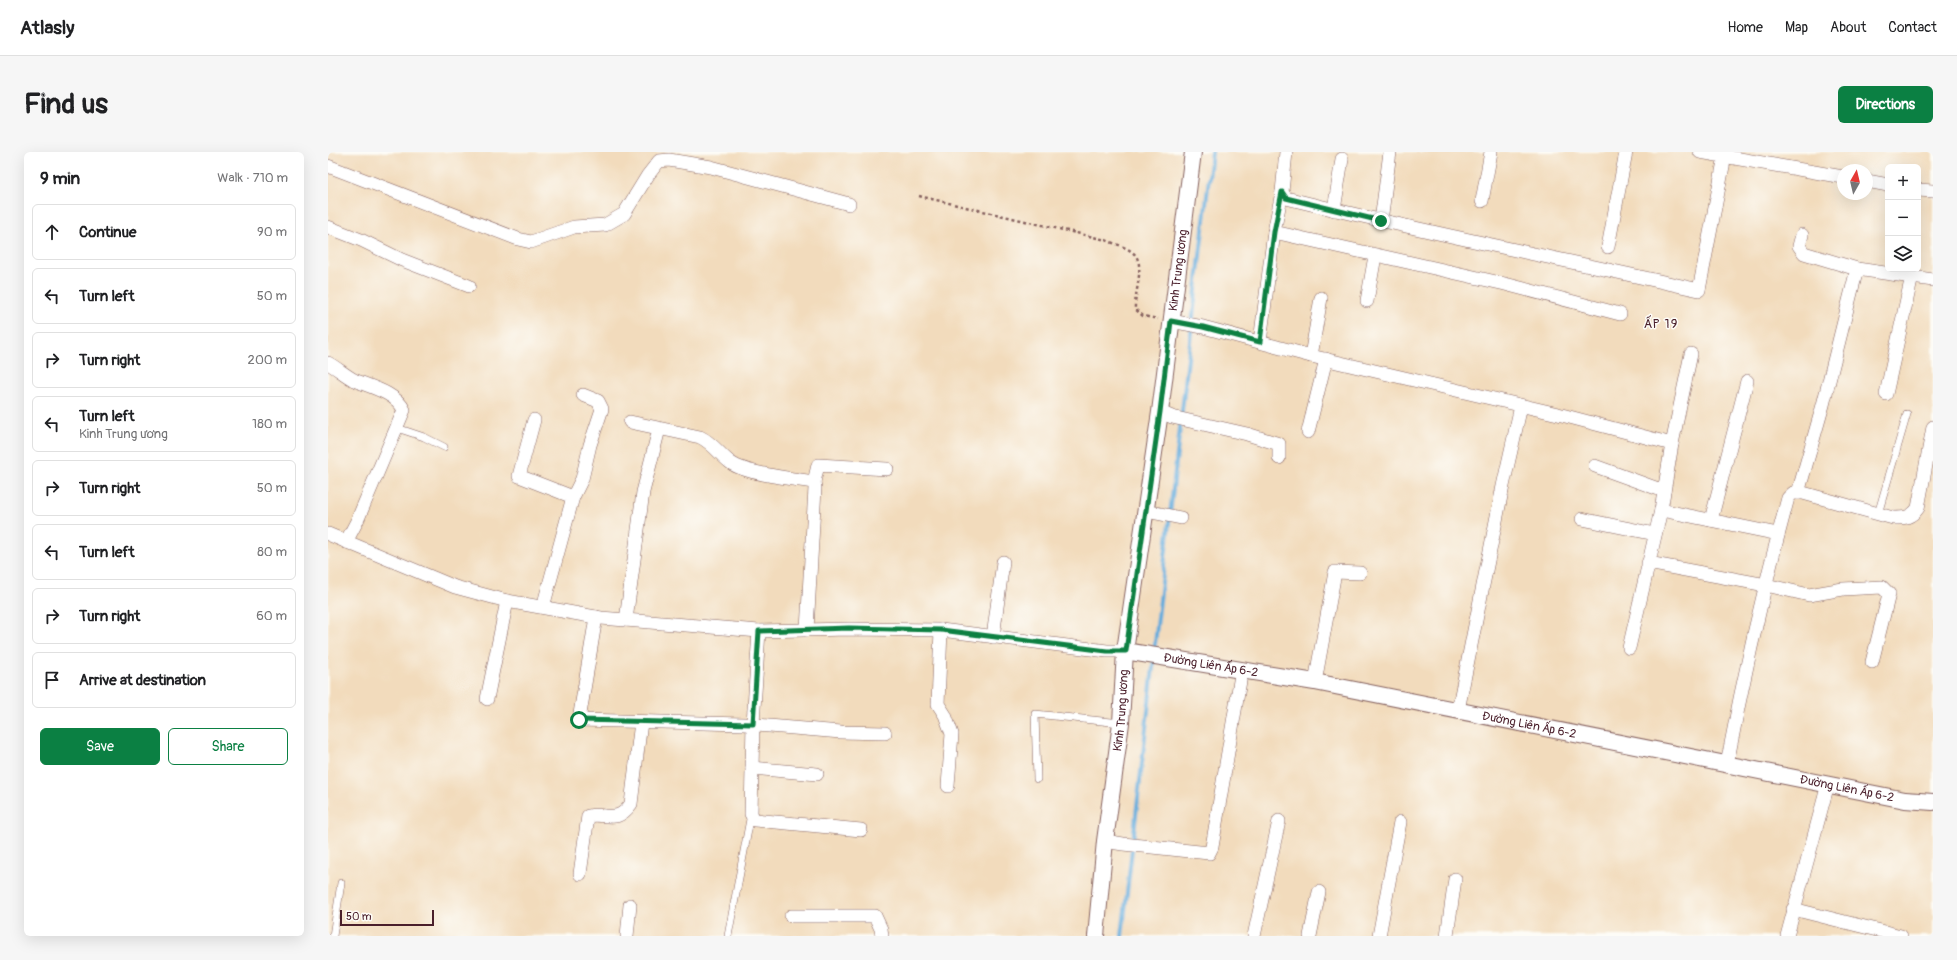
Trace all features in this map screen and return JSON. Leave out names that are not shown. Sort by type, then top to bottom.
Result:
[{"type":"street","name":"Kinh Trung ương","points":[[1096,936],[1105,841],[1132,652],[1146,512],[1166,415],[1193,152]]},
{"type":"street","points":[[1260,342],[1274,232],[1282,192],[1286,152]]},
{"type":"street","points":[[1381,221],[1390,152]]},
{"type":"street","points":[[1482,201],[1491,152]]},
{"type":"street","points":[[1608,247],[1626,152]]},
{"type":"street","points":[[1700,152],[1837,176]]},
{"type":"street","points":[[1282,192],[1286,198],[1334,210],[1699,290],[1725,156]]},
{"type":"street","points":[[1334,210],[1342,159]]},
{"type":"street","points":[[328,166],[518,239],[531,242],[574,227],[605,225],[624,214],[659,161],[669,160],[711,167],[850,204]]},
{"type":"street","points":[[1873,182],[1885,184]]},
{"type":"street","points":[[1921,190],[1933,191]]},
{"type":"street","points":[[328,228],[361,240],[402,260],[469,286]]},
{"type":"street","points":[[1274,232],[1375,256],[1505,284],[1620,314]]},
{"type":"street","points":[[1802,235],[1799,246],[1804,253],[1857,268],[1933,280]]},
{"type":"street","points":[[1367,301],[1375,256]]},
{"type":"street","points":[[1798,493],[1823,405],[1857,268]]},
{"type":"street","points":[[1886,394],[1912,276]]},
{"type":"street","points":[[1311,356],[1321,298]]},
{"type":"street","points":[[1175,322],[1203,327],[1311,356],[1522,406],[1672,444]]},
{"type":"street","points":[[1629,648],[1661,510],[1672,444],[1691,354]]},
{"type":"street","points":[[1308,432],[1326,359]]},
{"type":"street","points":[[328,363],[353,379],[388,395],[400,403],[404,410],[357,521],[346,542]]},
{"type":"street","points":[[1711,520],[1747,381]]},
{"type":"street","points":[[543,607],[573,497],[582,479],[590,445],[602,410],[598,401],[583,395]]},
{"type":"street","points":[[1458,710],[1503,486],[1522,406]]},
{"type":"street","points":[[1166,415],[1279,444],[1279,458]]},
{"type":"street","points":[[534,420],[519,476],[573,497]]},
{"type":"street","points":[[630,422],[700,437],[709,441],[732,464],[765,475],[814,482]]},
{"type":"street","points":[[1727,764],[1741,690],[1788,498],[1793,493],[1798,493],[1893,518],[1906,518],[1913,516],[1918,508],[1933,428]]},
{"type":"street","points":[[626,620],[643,492],[659,429]]},
{"type":"street","points":[[807,630],[815,488],[814,482],[818,465],[887,469]]},
{"type":"street","points":[[1595,466],[1664,491]]},
{"type":"street","points":[[1661,510],[1778,534]]},
{"type":"street","points":[[1146,512],[1181,518]]},
{"type":"street","points":[[1582,519],[1655,534]]},
{"type":"street","points":[[328,534],[455,587],[507,601],[596,617],[759,631],[941,630],[1107,651],[1132,652]]},
{"type":"street","points":[[993,637],[1003,562]]},
{"type":"street","points":[[1648,563],[1766,585],[1809,596],[1838,589],[1875,586],[1882,587],[1887,590],[1889,594],[1872,662]]},
{"type":"street","points":[[1315,682],[1335,572],[1360,573]]},
{"type":"street","points":[[487,699],[507,601]]},
{"type":"street","points":[[596,617],[579,720],[753,724],[841,732],[885,733]]},
{"type":"street","points":[[941,630],[938,704],[945,715],[952,734],[948,786]]},
{"type":"street","points":[[759,631],[753,724],[751,814],[755,820],[861,830]]},
{"type":"street","name":"Đường Liên Ấp 6-2","points":[[1132,652],[1315,682],[1458,710],[1548,730],[1906,800],[1933,802]]},
{"type":"street","points":[[1105,841],[1147,847],[1209,852],[1212,847],[1242,669]]},
{"type":"street","points":[[580,874],[588,816],[613,817],[623,813],[631,804],[641,722]]},
{"type":"street","points":[[752,768],[817,774]]},
{"type":"street","points":[[1786,936],[1828,784]]},
{"type":"street","points":[[1254,936],[1279,821]]},
{"type":"street","points":[[1380,936],[1400,822]]},
{"type":"street","points":[[1447,936],[1455,879]]},
{"type":"street","points":[[1310,936],[1319,892]]},
{"type":"street","points":[[627,936],[630,905]]},
{"type":"street","points":[[1793,909],[1902,936]]},
{"type":"street","points":[[791,916],[875,916],[881,929],[882,936]]},
{"type":"lane","points":[[1878,514],[1907,414]]},
{"type":"lane","points":[[397,428],[424,437],[444,447]]},
{"type":"lane","points":[[1037,779],[1036,714],[1121,723]]},
{"type":"lane","points":[[728,936],[751,814]]},
{"type":"lane","points":[[334,936],[341,883]]},
{"type":"path","points":[[920,196],[1106,240],[1132,252],[1140,259],[1141,266],[1134,297],[1135,309],[1143,316],[1175,322]]},
{"type":"waterway","points":[[1154,652],[1212,152]]},
{"type":"waterway","points":[[1122,936],[1154,659]]},
{"type":"district","name":"ẤP 19","points":[[1661,324]]},
{"type":"route","points":[[579,720],[753,724],[759,631],[849,628],[929,629],[1107,651],[1126,651],[1160,412],[1171,321],[1179,324],[1203,327],[1260,342],[1274,232],[1282,192],[1286,198],[1381,221]]}]
